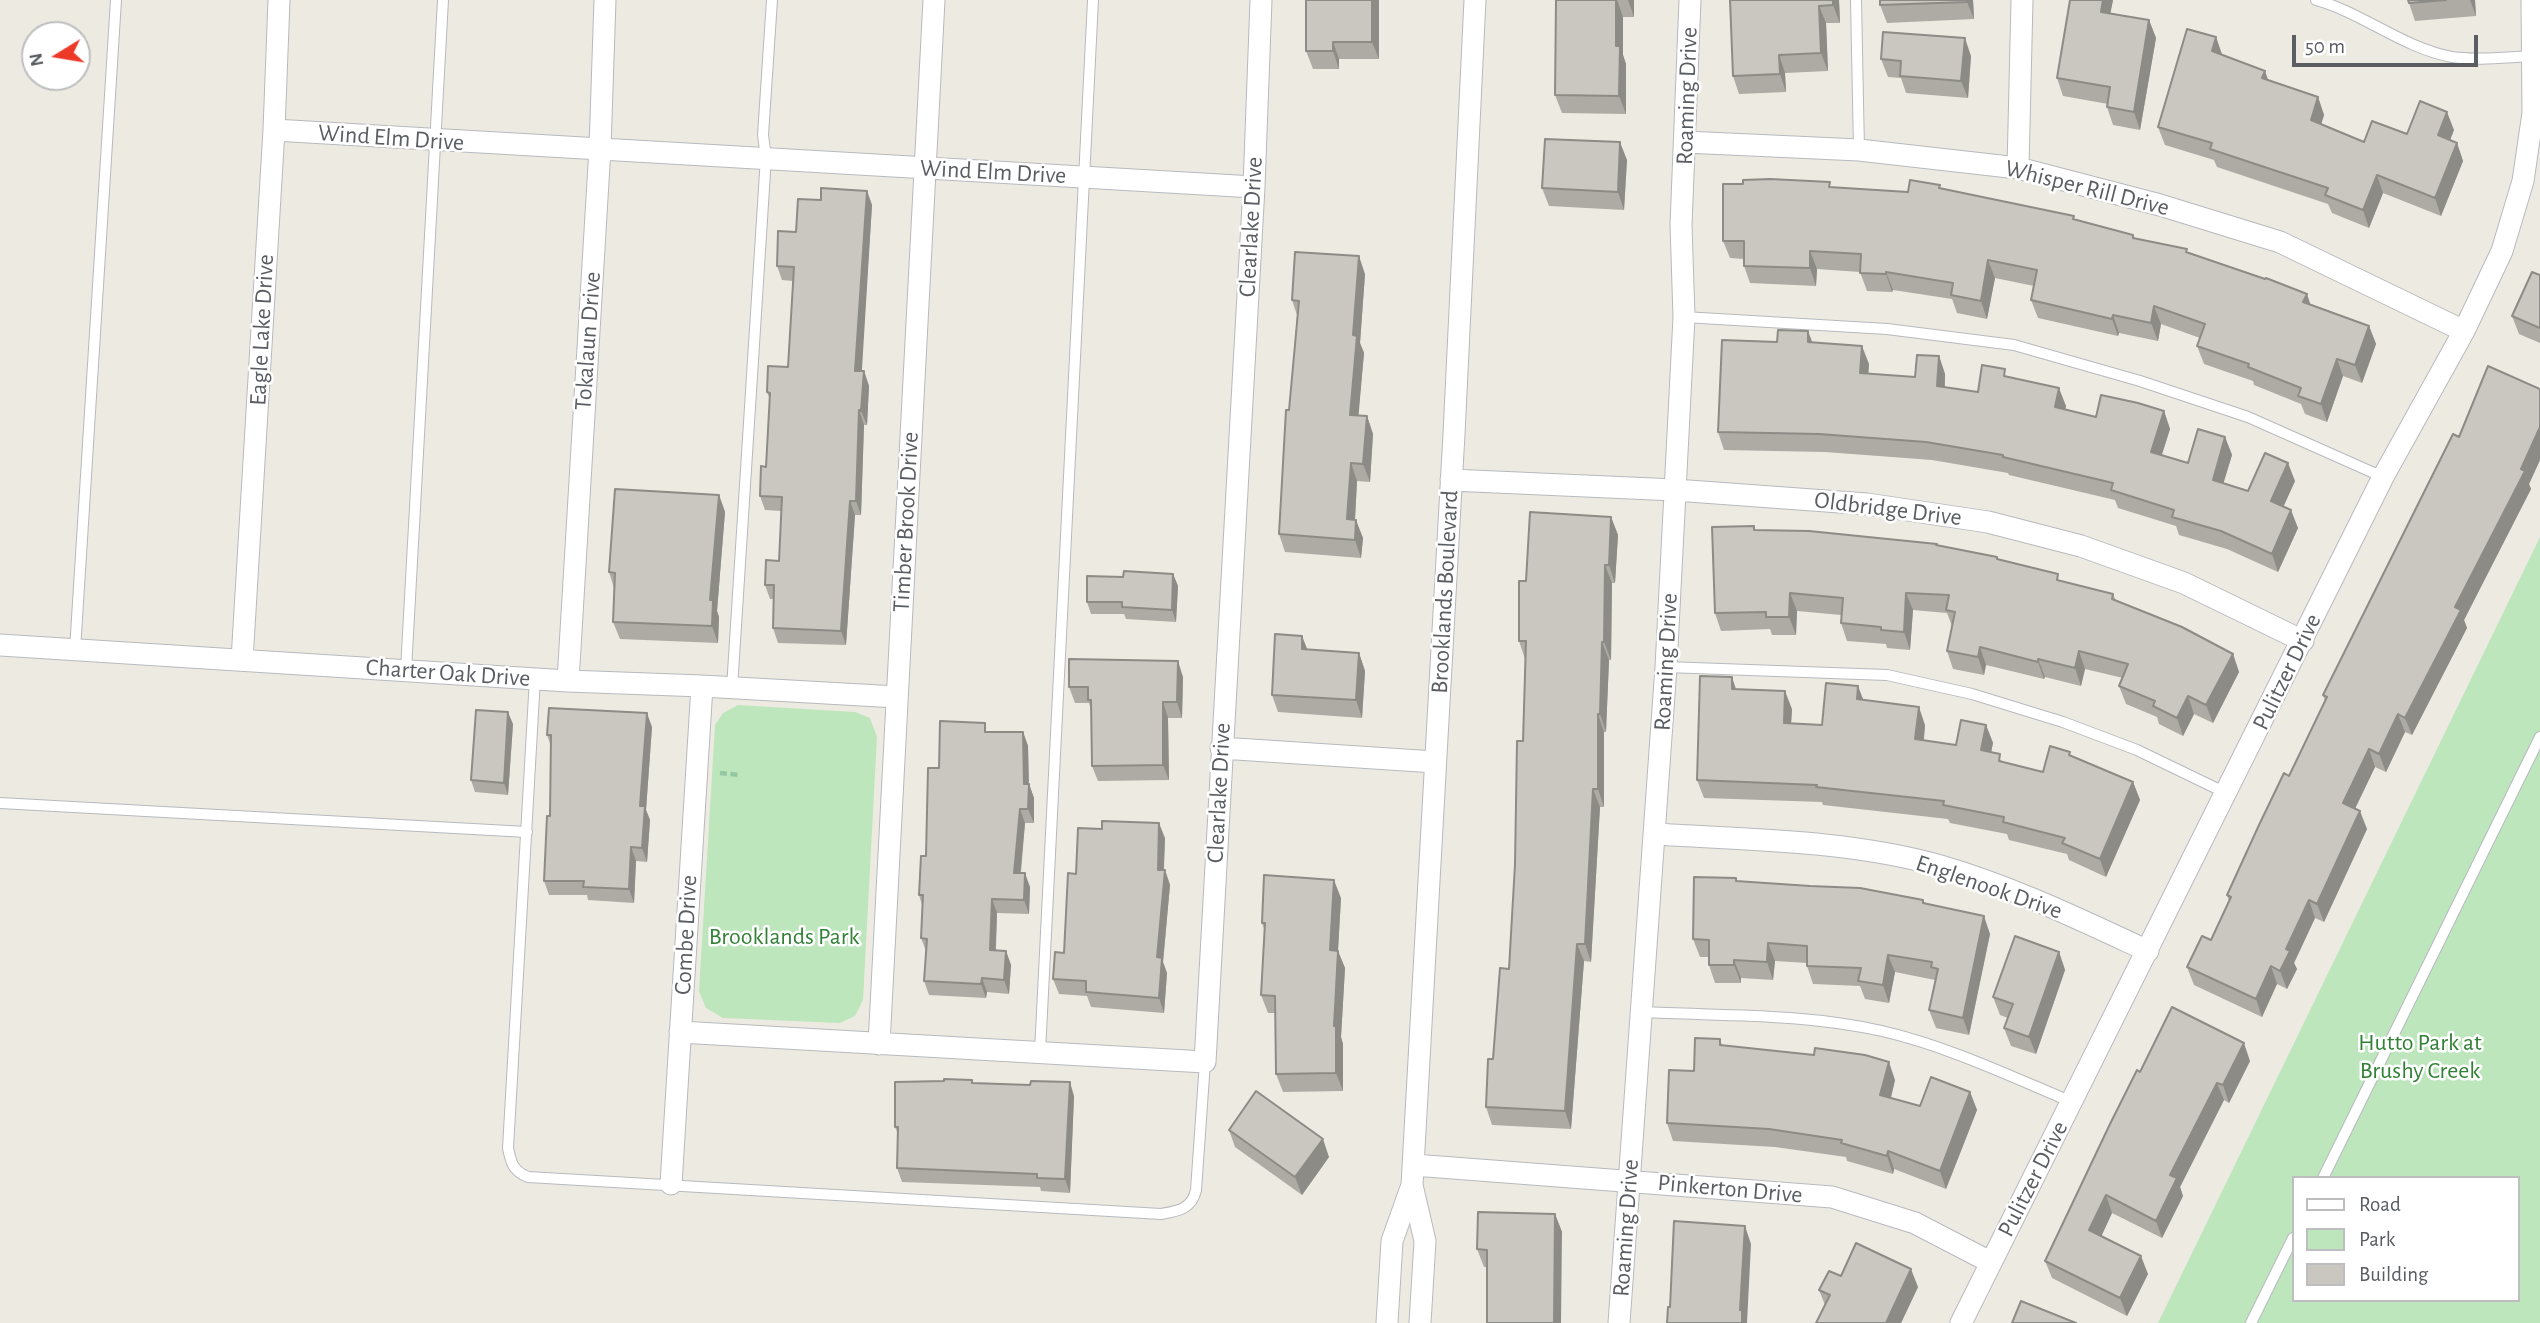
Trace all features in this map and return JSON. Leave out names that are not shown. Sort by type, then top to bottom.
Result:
[{"type":"street","name":"Eagle Lake Drive","points":[[242,660],[274,130],[279,0]]},
{"type":"street","name":"Tokalaun Drive","points":[[568,681],[600,148],[605,0]]},
{"type":"street","name":"Timber Brook Drive","points":[[878,1044],[934,0]]},
{"type":"street","name":"Clearlake Drive","points":[[1205,1062],[1254,187],[1261,0]]},
{"type":"street","name":"Brooklands Boulevard","points":[[1420,1323],[1425,1241],[1413,1175],[1475,0]]},
{"type":"street","name":"Roaming Drive","points":[[1619,1323],[1666,667],[1684,317],[1681,225],[1690,0]]},
{"type":"street","points":[[2018,168],[2022,0]]},
{"type":"street","name":"Pulitzer Drive","points":[[1961,1323],[2383,477],[2464,331],[2502,251],[2523,181],[2533,113],[2532,0]]},
{"type":"street","name":"Wind Elm Drive","points":[[274,130],[1254,187]]},
{"type":"street","name":"Whisper Rill Drive","points":[[1685,142],[1859,150],[2018,168],[2160,205],[2280,242],[2464,331]]},
{"type":"street","name":"Oldbridge Drive","points":[[1451,480],[1867,504],[1988,522],[2081,546],[2184,583],[2303,641]]},
{"type":"street","name":"Charter Oak Drive","points":[[0,645],[568,681],[897,697]]},
{"type":"street","name":"Combe Drive","points":[[671,1184],[702,686]]},
{"type":"street","points":[[1221,748],[1435,762]]},
{"type":"street","name":"Englenook Drive","points":[[1655,834],[1844,846],[1940,866],[2040,901],[2148,951]]},
{"type":"street","points":[[680,1032],[1205,1062]]},
{"type":"street","name":"Brooklands Boulevard","points":[[1387,1323],[1392,1241],[1413,1175]]},
{"type":"street","name":"Pinkerton Drive","points":[[1413,1175],[1630,1181],[1832,1197],[1915,1223],[1990,1262]]},
{"type":"lane","points":[[75,650],[116,0]]},
{"type":"lane","points":[[406,670],[443,0]]},
{"type":"lane","points":[[732,688],[766,157],[763,135],[772,0]]},
{"type":"lane","points":[[1040,1052],[1093,0]]},
{"type":"lane","points":[[1856,0],[1859,150]]},
{"type":"lane","points":[[2316,0],[2339,3],[2417,46],[2451,57],[2534,56]]},
{"type":"lane","points":[[1684,317],[1887,329],[2014,345],[2248,417],[2383,477]]},
{"type":"lane","points":[[1666,667],[1886,675],[1972,694],[2063,722],[2137,750],[2227,793]]},
{"type":"lane","points":[[535,678],[508,1148],[511,1164],[518,1173],[528,1177],[1134,1212],[1176,1212],[1186,1208],[1194,1199],[1196,1190],[1205,1062]]},
{"type":"lane","points":[[2324,1176],[2540,737]]},
{"type":"lane","points":[[0,803],[527,832]]},
{"type":"lane","points":[[1642,1013],[1808,1020],[1881,1031],[1955,1054],[2072,1102]]},
{"type":"lane","points":[[2251,1323],[2292,1240]]},
{"type":"path","points":[[720,773],[740,775]]},
{"type":"green space","name":"Hutto Park at Brushy Creek","points":[[2540,537],[2540,1323],[2158,1323]]},
{"type":"green space","name":"Brooklands Park","points":[[738,705],[855,712],[870,718],[877,737],[863,1000],[855,1016],[840,1023],[723,1018],[706,1008],[699,991],[715,725],[723,713]]},
{"type":"building","points":[[1306,0],[1372,0],[1372,42],[1333,42],[1333,51],[1306,51]]},
{"type":"building","points":[[1556,0],[1616,0],[1616,46],[1620,46],[1619,96],[1555,95]]},
{"type":"building","points":[[1730,0],[1833,0],[1833,5],[1819,6],[1821,53],[1779,55],[1780,74],[1733,76]]},
{"type":"building","points":[[1880,0],[1967,0],[1967,2],[1880,5]]},
{"type":"building","points":[[2070,0],[2103,0],[2101,12],[2149,20],[2134,112],[2107,107],[2110,87],[2057,78]]},
{"type":"building","points":[[2408,0],[2446,0],[2409,3]]},
{"type":"building","points":[[2187,29],[2216,37],[2212,51],[2265,71],[2262,78],[2318,97],[2311,120],[2364,142],[2372,121],[2407,134],[2420,101],[2447,112],[2438,135],[2457,143],[2435,198],[2377,175],[2363,210],[2325,195],[2328,188],[2210,149],[2212,143],[2158,127]]},
{"type":"building","points":[[1883,32],[1965,38],[1961,81],[1900,76],[1901,61],[1881,59]]},
{"type":"building","points":[[1545,139],[1620,142],[1618,192],[1542,188]]},
{"type":"building","points":[[1743,180],[1830,182],[1829,187],[1908,192],[1910,180],[2074,216],[2073,219],[2133,235],[2133,238],[2187,249],[2186,252],[2266,278],[2307,294],[2303,302],[2369,326],[2355,365],[2337,359],[2321,404],[2298,396],[2301,388],[2248,367],[2249,364],[2197,346],[2205,324],[2154,306],[2151,323],[2113,315],[2112,319],[2031,300],[2037,270],[1988,260],[1981,301],[1951,295],[1953,283],[1886,272],[1860,273],[1861,254],[1810,251],[1810,268],[1744,266],[1744,241],[1723,241],[1723,184],[1743,184]]},
{"type":"building","points":[[821,188],[867,191],[855,371],[864,371],[861,411],[859,410],[856,501],[850,501],[841,631],[773,628],[774,585],[765,585],[766,560],[779,561],[782,497],[760,496],[761,466],[766,467],[770,393],[767,392],[768,366],[788,367],[794,267],[777,266],[778,231],[796,232],[798,199],[821,200]]},
{"type":"building","points":[[1295,252],[1359,256],[1353,335],[1357,336],[1350,415],[1367,416],[1363,464],[1351,463],[1347,519],[1356,520],[1355,540],[1279,534],[1286,410],[1289,410],[1299,301],[1292,300]]},
{"type":"building","points":[[2532,272],[2540,275],[2540,328],[2512,316]]},
{"type":"building","points":[[1778,330],[1808,331],[1808,342],[1862,346],[1860,373],[1915,377],[1917,355],[1939,356],[1937,386],[1978,392],[1982,365],[2005,369],[2004,376],[2059,388],[2055,407],[2096,417],[2101,395],[2164,411],[2151,452],[2188,463],[2198,429],[2225,437],[2213,480],[2248,491],[2265,453],[2288,463],[2271,501],[2291,510],[2272,554],[2221,531],[2172,517],[2174,510],[2111,490],[2113,483],[2003,455],[1926,442],[1819,434],[1718,432],[1722,340],[1777,342]]},
{"type":"building","points":[[2488,366],[2540,389],[2540,427],[2521,469],[2525,471],[2455,607],[2461,610],[2405,718],[2398,714],[2379,754],[2369,749],[2343,803],[2360,811],[2317,904],[2309,900],[2286,949],[2290,951],[2280,971],[2271,966],[2256,999],[2187,967],[2202,936],[2211,940],[2231,897],[2227,895],[2284,773],[2289,776],[2327,697],[2323,695],[2453,434],[2459,437]]},
{"type":"building","points":[[615,489],[719,495],[710,600],[713,600],[712,626],[613,622],[615,573],[609,572]]},
{"type":"building","points":[[1530,512],[1611,517],[1609,565],[1605,565],[1604,642],[1598,714],[1598,789],[1593,789],[1585,944],[1577,944],[1565,1111],[1486,1107],[1488,1059],[1493,1059],[1500,968],[1509,969],[1515,864],[1517,741],[1523,741],[1526,641],[1519,641],[1519,581],[1526,581]]},
{"type":"building","points":[[1754,526],[1754,530],[1809,531],[1937,544],[1997,557],[2058,574],[2057,580],[2113,594],[2112,599],[2182,627],[2233,654],[2206,705],[2188,696],[2177,718],[2153,706],[2155,701],[2119,686],[2128,664],[2079,651],[2075,668],[2038,659],[2038,662],[1980,647],[1978,657],[1947,651],[1955,612],[1946,610],[1949,595],[1906,593],[1904,632],[1841,623],[1843,598],[1790,593],[1789,617],[1766,617],[1766,612],[1715,613],[1712,527]]},
{"type":"building","points":[[1124,571],[1173,574],[1172,610],[1122,607],[1122,602],[1087,602],[1087,576],[1123,577]]},
{"type":"building","points":[[1275,634],[1302,636],[1302,649],[1359,653],[1356,700],[1272,695]]},
{"type":"building","points":[[1069,659],[1178,661],[1177,702],[1163,702],[1163,765],[1092,766],[1091,700],[1088,700],[1088,687],[1069,687]]},
{"type":"building","points":[[1700,676],[1732,677],[1732,689],[1785,691],[1784,723],[1822,725],[1826,683],[1858,686],[1857,699],[1919,707],[1915,739],[1956,745],[1961,720],[1986,725],[1981,750],[2000,754],[1999,761],[2043,772],[2050,746],[2070,752],[2069,755],[2133,782],[2100,859],[2062,843],[2065,838],[2003,822],[2004,817],[1943,805],[1944,801],[1816,787],[1817,785],[1697,780]]},
{"type":"building","points":[[549,708],[647,713],[640,806],[645,806],[642,848],[631,847],[629,889],[583,887],[584,881],[544,881],[547,816],[550,816],[551,735],[547,735]]},
{"type":"building","points":[[476,710],[508,712],[504,783],[471,780]]},
{"type":"building","points":[[940,721],[985,723],[985,732],[1023,732],[1024,784],[1029,784],[1028,809],[1020,809],[1014,873],[1025,873],[1024,900],[992,899],[990,950],[1006,951],[1004,980],[982,978],[981,984],[924,981],[927,939],[921,938],[921,856],[926,856],[928,768],[939,768]]},
{"type":"building","points":[[1102,821],[1159,823],[1158,870],[1165,870],[1157,957],[1162,958],[1159,998],[1086,992],[1086,981],[1053,979],[1055,952],[1064,953],[1068,873],[1076,874],[1078,828],[1102,829]]},
{"type":"building","points":[[1264,875],[1334,880],[1330,950],[1338,951],[1334,1026],[1336,1073],[1276,1074],[1275,996],[1261,995],[1265,923],[1262,923]]},
{"type":"building","points":[[1694,877],[1860,888],[1923,900],[1923,903],[1984,916],[1963,1018],[1929,1010],[1938,969],[1931,967],[1932,962],[1888,955],[1883,985],[1858,981],[1861,968],[1807,966],[1807,946],[1768,943],[1767,962],[1734,960],[1734,965],[1709,965],[1709,940],[1693,939]]},
{"type":"building","points":[[2015,936],[2059,952],[2029,1037],[2004,1028],[2013,1004],[1993,997]]},
{"type":"building","points":[[2172,1007],[2244,1043],[2223,1085],[2217,1083],[2170,1175],[2177,1178],[2156,1221],[2106,1195],[2089,1230],[2141,1256],[2120,1298],[2045,1261],[2137,1070],[2140,1072]]},
{"type":"building","points":[[1695,1038],[1720,1039],[1720,1045],[1814,1055],[1815,1048],[1865,1055],[1889,1062],[1880,1095],[1920,1106],[1931,1077],[1970,1092],[1940,1171],[1888,1151],[1887,1156],[1841,1143],[1842,1140],[1769,1129],[1667,1123],[1669,1070],[1694,1071]]},
{"type":"building","points":[[944,1079],[1030,1085],[1031,1081],[1070,1082],[1065,1179],[1037,1178],[1037,1174],[897,1168],[895,1082]]},
{"type":"building","points":[[1256,1091],[1323,1139],[1295,1177],[1229,1130]]},
{"type":"building","points":[[1478,1212],[1555,1214],[1554,1323],[1487,1323],[1487,1250],[1477,1249]]},
{"type":"building","points":[[1674,1221],[1745,1226],[1740,1310],[1742,1323],[1667,1323]]},
{"type":"building","points":[[1856,1243],[1911,1269],[1886,1323],[1816,1323],[1830,1295],[1819,1290],[1829,1271],[1841,1276]]},
{"type":"building","points":[[2021,1301],[2076,1323],[2012,1323]]}]
